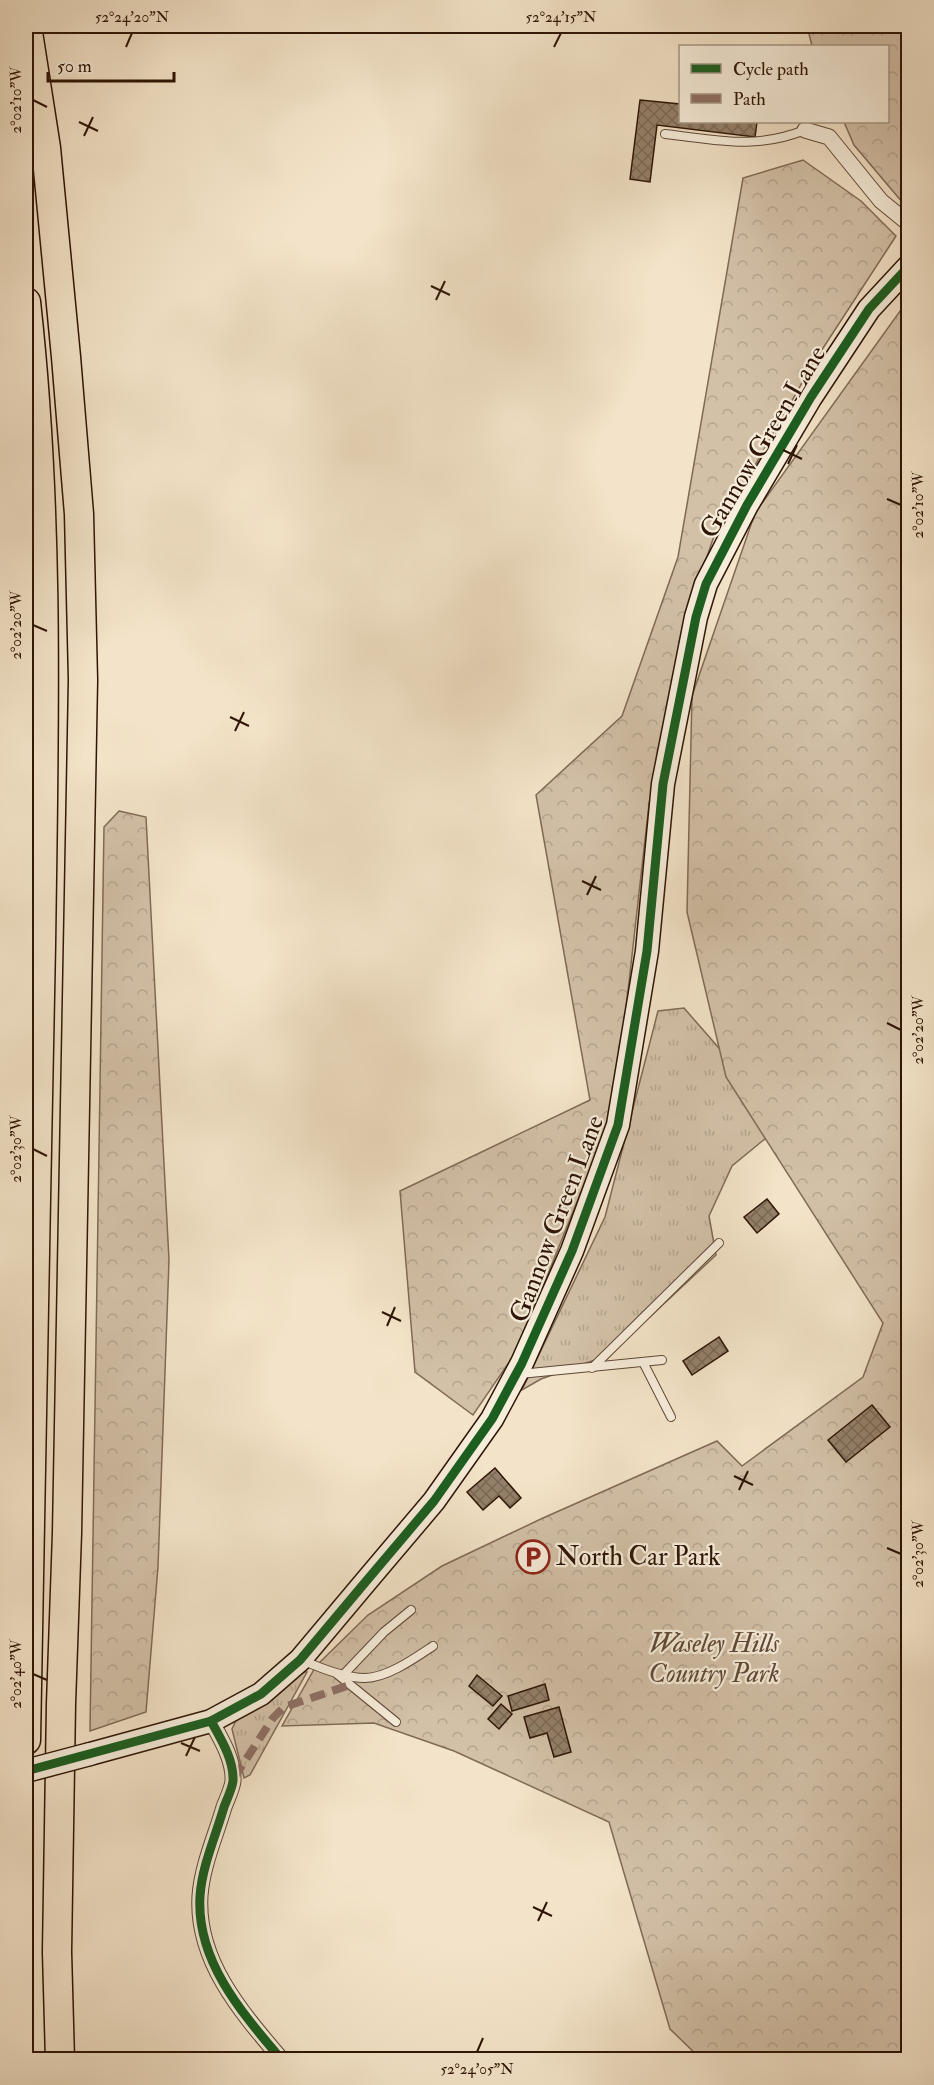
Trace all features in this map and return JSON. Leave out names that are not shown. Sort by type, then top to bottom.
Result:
[{"type":"highway","points":[[27,26],[46,148],[66,357],[79,514],[83,680],[67,1533],[61,1704],[57,1952],[60,2060]]},
{"type":"highway","points":[[26,302],[33,370],[45,571],[26,1740]]},
{"type":"street","points":[[805,130],[829,137],[881,201],[909,223]]},
{"type":"street","name":"Gannow Green Lane","points":[[26,1771],[212,1721],[261,1694],[300,1660],[434,1501],[492,1419],[516,1374],[572,1251],[618,1125],[647,951],[663,783],[696,617],[706,584],[747,505],[811,396],[869,309],[909,267]]},
{"type":"street","points":[[212,1721],[228,1753],[233,1780],[205,1869],[200,1896],[204,1936],[213,1962],[234,2004],[282,2060]]},
{"type":"lane","points":[[665,134],[754,144],[784,138],[805,130]]},
{"type":"lane","points":[[592,1368],[719,1243]]},
{"type":"lane","points":[[516,1374],[662,1360]]},
{"type":"lane","points":[[643,1362],[671,1417]]},
{"type":"lane","points":[[341,1673],[411,1610]]},
{"type":"lane","points":[[300,1660],[366,1678],[402,1666],[433,1646]]},
{"type":"lane","points":[[341,1673],[396,1722]]},
{"type":"green space","points":[[807,26],[908,26],[908,209],[854,145],[844,123],[889,123],[889,45],[812,45]]},
{"type":"green space","points":[[803,160],[861,201],[896,236],[814,362],[713,539],[684,624],[649,804],[615,1107],[518,1349],[473,1415],[415,1372],[400,1191],[590,1100],[536,795],[622,716],[678,557],[743,178]]},
{"type":"green space","name":"Waseley Hills Country Park","points":[[908,300],[908,2059],[701,2059],[670,2029],[609,1822],[454,1751],[374,1723],[282,1726],[316,1666],[368,1615],[442,1566],[543,1518],[717,1441],[742,1466],[863,1377],[883,1323],[726,1077],[687,912],[692,696],[755,513]]},
{"type":"green space","points":[[119,811],[146,817],[169,1260],[158,1567],[146,1712],[90,1731],[104,827]]},
{"type":"green space","points":[[684,1008],[745,1078],[766,1138],[732,1166],[709,1216],[716,1255],[609,1355],[541,1379],[522,1390],[605,1217],[658,1011]]},
{"type":"green space","points":[[293,1672],[307,1672],[250,1775],[244,1778],[232,1729],[238,1716]]},
{"type":"building","points":[[640,100],[679,104],[679,123],[757,123],[755,137],[657,125],[650,182],[630,179]]},
{"type":"building","points":[[767,1199],[779,1214],[757,1233],[744,1217]]},
{"type":"building","points":[[719,1337],[728,1351],[692,1375],[683,1361]]},
{"type":"building","points":[[872,1405],[890,1427],[846,1462],[828,1440]]},
{"type":"building","points":[[495,1468],[521,1498],[510,1508],[499,1496],[483,1510],[467,1492]]},
{"type":"building","points":[[477,1675],[502,1696],[493,1706],[469,1686]]},
{"type":"building","points":[[545,1684],[549,1700],[512,1711],[508,1696]]},
{"type":"building","points":[[501,1704],[512,1714],[499,1729],[488,1719]]},
{"type":"building","points":[[559,1707],[571,1752],[554,1757],[547,1733],[530,1738],[524,1717]]},
{"type":"marked path","points":[[234,1778],[273,1718],[284,1707],[350,1685]]},
{"type":"cycle path","points":[[26,1771],[211,1721],[261,1694],[300,1660],[434,1501],[492,1419],[522,1363],[572,1251],[618,1125],[647,951],[663,784],[696,617],[706,584],[747,505],[811,397],[869,309],[908,267]]},
{"type":"cycle path","points":[[211,1721],[229,1758],[233,1781],[203,1873],[200,1896],[201,1920],[214,1964],[225,1985],[237,2005],[282,2060]]},
{"type":"place","name":"North Car Park","points":[[533,1557]]}]
